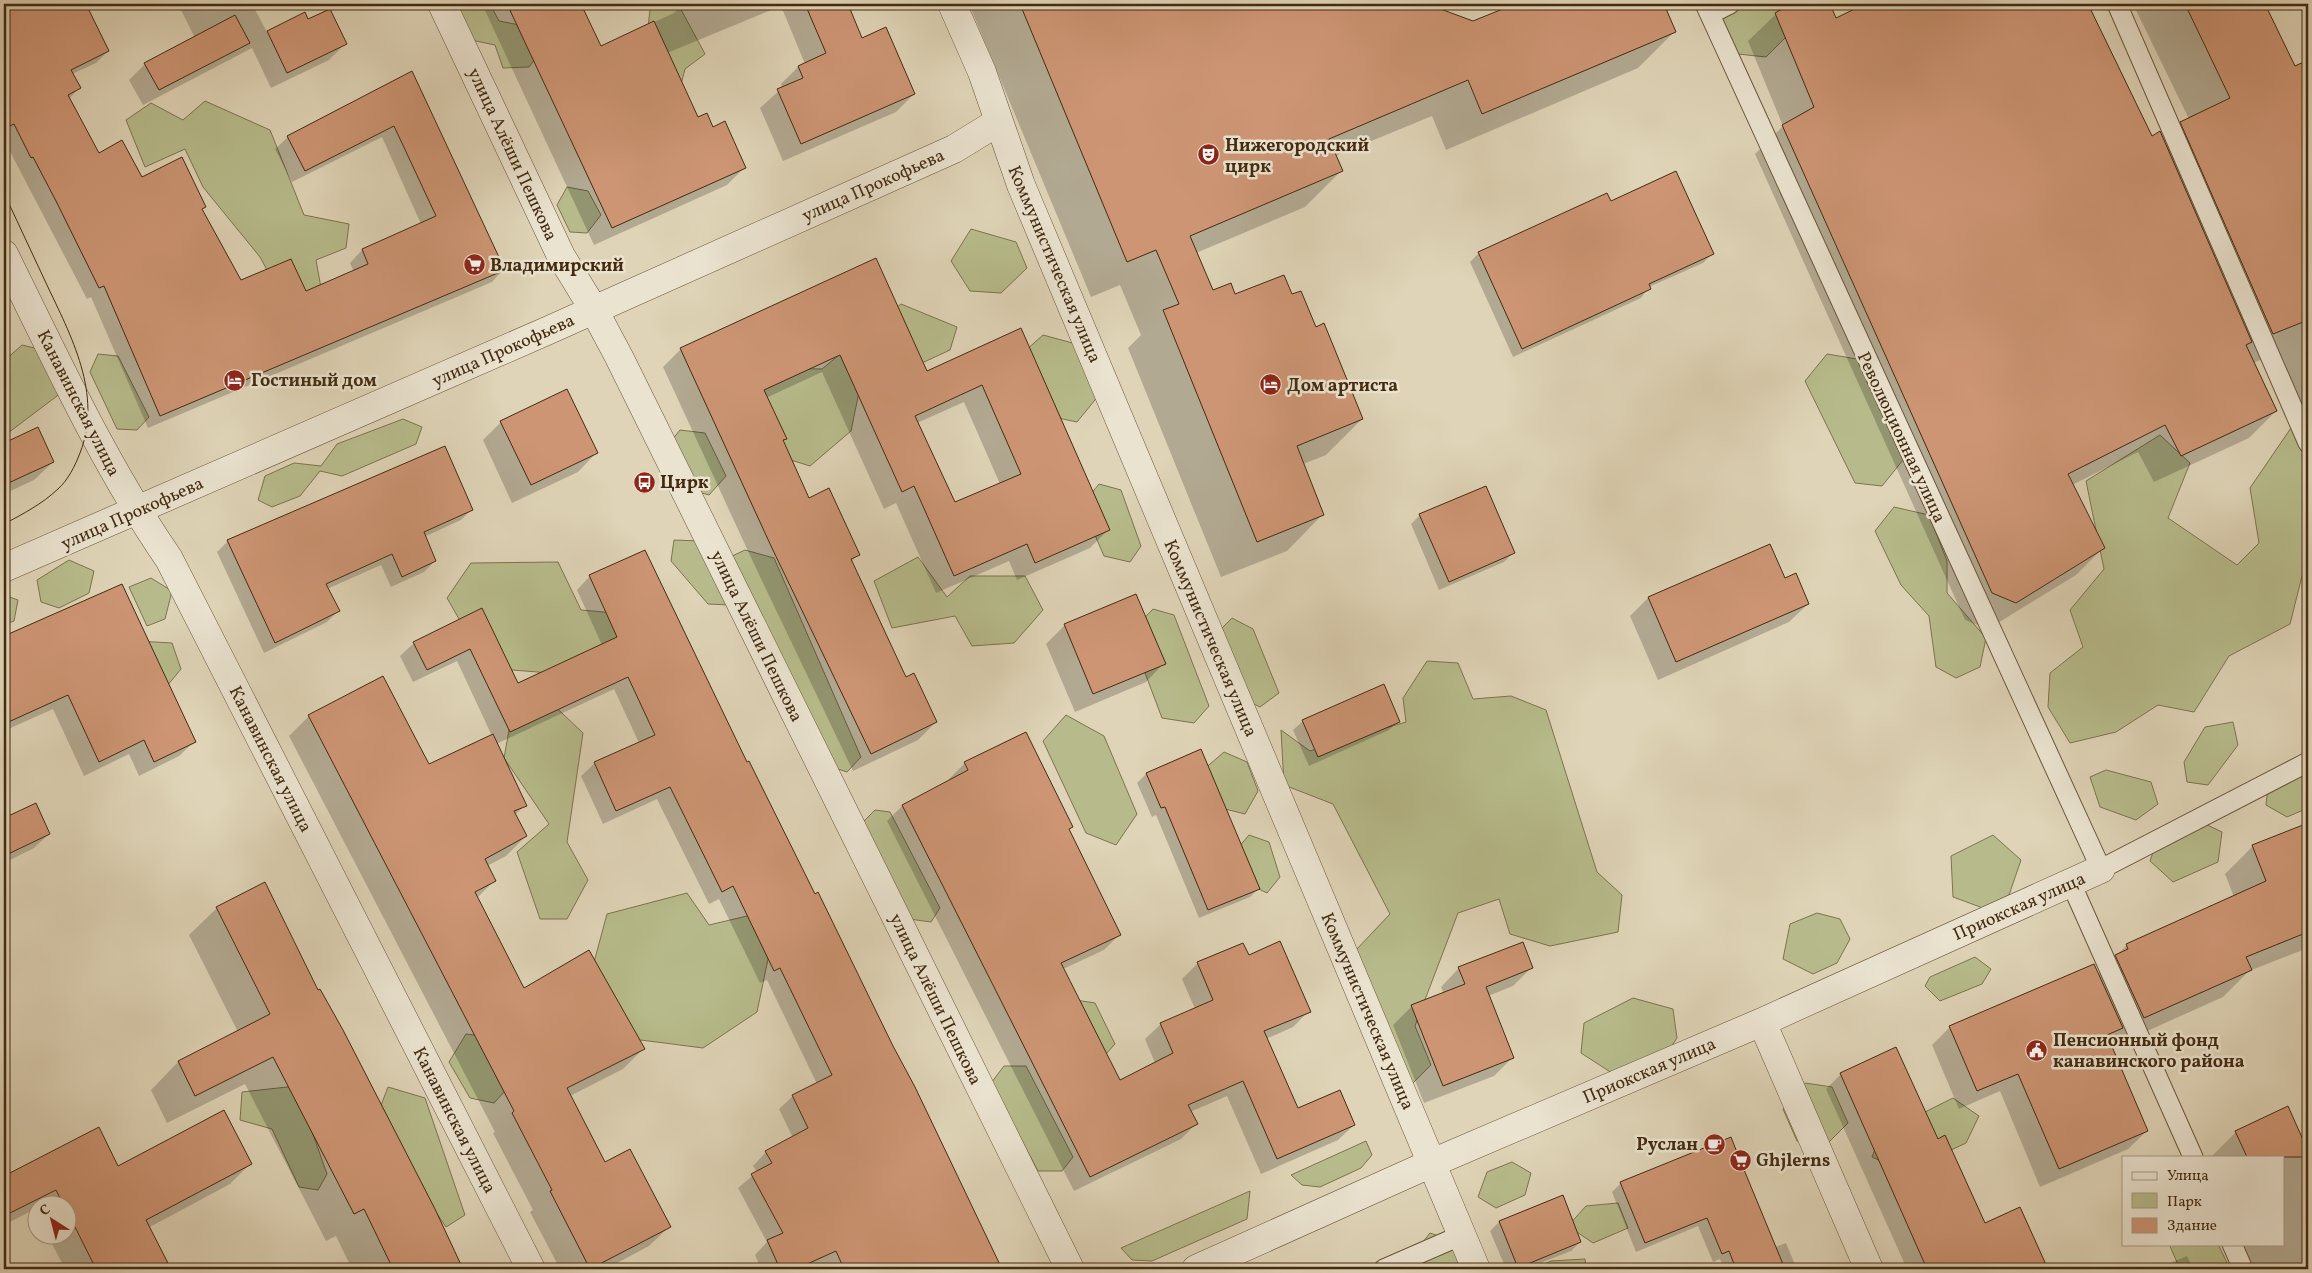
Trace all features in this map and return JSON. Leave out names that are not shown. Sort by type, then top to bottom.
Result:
[{"type":"street","name":"улица Алёши Пешкова","points":[[442,4],[561,256],[594,310],[1070,1269]]},
{"type":"street","name":"Коммунистическая улица","points":[[952,4],[982,72],[1021,185],[1476,1269]]},
{"type":"street","name":"улица Прокофьева","points":[[4,568],[136,512],[594,310],[954,149],[998,122]]},
{"type":"street","name":"Канавинская улица","points":[[4,254],[88,424],[136,512],[168,559],[531,1269]]},
{"type":"street","name":"Приокская улица","points":[[1196,1269],[1432,1163],[1762,1022],[2100,869]]},
{"type":"street","points":[[1762,1022],[1869,1269]]},
{"type":"lane","points":[[1707,9],[1730,4]]},
{"type":"lane","points":[[2117,4],[2308,444]]},
{"type":"lane","name":"Революционная улица","points":[[1707,9],[2100,869]]},
{"type":"lane","points":[[2100,869],[2308,762]]},
{"type":"lane","points":[[2070,881],[2193,1156]]},
{"type":"lane","points":[[1384,1269],[1462,1235]]},
{"type":"lane","points":[[2233,1246],[2243,1269]]},
{"type":"green space","points":[[449,4],[490,4],[499,21],[535,28],[543,49],[529,67],[503,68],[495,45],[466,39]]},
{"type":"green space","points":[[647,4],[678,4],[705,54],[685,69],[677,100],[640,98],[650,10]]},
{"type":"green space","points":[[1714,4],[1780,4],[1791,32],[1766,57],[1738,54]]},
{"type":"green space","points":[[205,101],[270,130],[304,215],[349,224],[346,248],[316,260],[323,299],[290,312],[260,257],[203,187],[185,149],[145,167],[126,120],[151,103],[183,120]]},
{"type":"green space","points":[[567,187],[588,191],[601,215],[587,233],[570,232],[557,205]]},
{"type":"green space","points":[[971,229],[1016,242],[1027,268],[1001,293],[970,291],[951,261]]},
{"type":"green space","points":[[901,304],[957,327],[950,350],[859,392],[851,431],[810,466],[778,456],[754,408],[765,368],[822,369]]},
{"type":"green space","points":[[1043,335],[1080,345],[1099,395],[1077,422],[1044,415],[1016,359]]},
{"type":"green space","points":[[22,345],[51,352],[61,393],[4,436],[4,361]]},
{"type":"green space","points":[[98,354],[118,356],[149,417],[137,430],[117,429],[90,372]]},
{"type":"green space","points":[[1827,354],[1863,360],[1903,460],[1882,486],[1855,483],[1805,381]]},
{"type":"green space","points":[[2308,403],[2308,563],[2305,564],[2290,624],[2229,656],[2194,712],[2158,705],[2116,732],[2070,743],[2048,707],[2050,673],[2083,647],[2070,610],[2104,569],[2086,481],[2160,435],[2190,463],[2168,518],[2237,565],[2259,543],[2250,488]]},
{"type":"green space","points":[[403,419],[422,427],[416,444],[342,476],[320,471],[300,496],[272,507],[258,500],[265,476],[294,463],[321,466],[337,444]]},
{"type":"green space","points":[[680,430],[705,433],[726,476],[709,495],[687,489],[668,445]]},
{"type":"green space","points":[[1099,484],[1121,490],[1141,546],[1130,562],[1104,556],[1082,505]]},
{"type":"green space","points":[[1894,507],[1929,515],[1947,561],[1947,593],[1986,638],[1980,667],[1956,678],[1936,667],[1929,616],[1901,585],[1875,531]]},
{"type":"green space","points":[[674,540],[700,541],[713,565],[745,550],[774,558],[861,757],[847,772],[829,766],[752,606],[708,604],[671,561]]},
{"type":"green space","points":[[918,557],[947,597],[970,576],[1025,576],[1043,610],[1014,643],[972,646],[955,616],[892,628],[874,581]]},
{"type":"green space","points":[[69,560],[94,571],[89,593],[59,608],[41,602],[37,580]]},
{"type":"green space","points":[[558,562],[581,610],[626,614],[620,651],[563,674],[487,668],[447,598],[471,563]]},
{"type":"green space","points":[[151,578],[172,591],[165,619],[147,626],[129,587]]},
{"type":"green space","points":[[4,595],[18,600],[14,621],[4,625]]},
{"type":"green space","points":[[1153,609],[1174,615],[1209,706],[1194,723],[1162,718],[1130,633]]},
{"type":"green space","points":[[1232,618],[1253,629],[1279,693],[1260,707],[1244,699],[1219,631]]},
{"type":"green space","points":[[137,641],[172,643],[181,669],[162,692]]},
{"type":"green space","points":[[1427,661],[1458,663],[1473,699],[1511,696],[1546,710],[1597,872],[1622,895],[1618,932],[1550,946],[1510,934],[1499,899],[1458,913],[1415,1026],[1431,1065],[1409,1087],[1356,950],[1390,914],[1333,804],[1284,785],[1281,730],[1310,751],[1406,722],[1403,698]]},
{"type":"green space","points":[[543,695],[583,733],[567,842],[588,880],[567,919],[540,919],[517,852],[549,824],[504,758],[513,708]]},
{"type":"green space","points":[[1066,715],[1104,736],[1137,814],[1116,845],[1086,833],[1043,741]]},
{"type":"green space","points":[[2233,722],[2238,745],[2208,785],[2187,782],[2184,762],[2205,727]]},
{"type":"green space","points":[[1224,752],[1247,762],[1258,791],[1245,814],[1217,807],[1202,771]]},
{"type":"green space","points":[[2308,762],[2308,808],[2287,817],[2266,805],[2269,778]]},
{"type":"green space","points":[[2106,770],[2151,782],[2158,804],[2136,820],[2100,807],[2090,777]]},
{"type":"green space","points":[[875,810],[890,812],[940,908],[931,922],[909,919],[861,824]]},
{"type":"green space","points":[[2197,820],[2222,832],[2218,862],[2173,882],[2150,861],[2158,838]]},
{"type":"green space","points":[[1249,835],[1269,842],[1280,877],[1267,893],[1242,881],[1230,857]]},
{"type":"green space","points":[[1993,835],[2021,860],[2009,895],[1983,908],[1953,897],[1951,856]]},
{"type":"green space","points":[[687,893],[709,925],[747,916],[772,940],[757,1012],[703,1048],[633,1039],[590,977],[607,914]]},
{"type":"green space","points":[[1817,913],[1840,919],[1850,939],[1837,963],[1813,974],[1783,959],[1790,924]]},
{"type":"green space","points":[[1975,957],[1991,969],[1982,984],[1940,1001],[1925,986],[1930,977]]},
{"type":"green space","points":[[1633,998],[1673,1009],[1677,1038],[1661,1062],[1618,1077],[1581,1053],[1584,1023]]},
{"type":"green space","points":[[1069,999],[1095,1003],[1115,1044],[1097,1064]]},
{"type":"green space","points":[[466,1034],[498,1038],[516,1079],[494,1103],[470,1098],[449,1062]]},
{"type":"green space","points":[[1004,1066],[1026,1066],[1073,1157],[1062,1171],[1038,1171],[991,1083]]},
{"type":"green space","points":[[1805,1083],[1832,1087],[1848,1123],[1827,1144],[1797,1141],[1783,1109]]},
{"type":"green space","points":[[296,1086],[327,1174],[318,1190],[299,1187],[272,1129],[240,1120],[242,1092]]},
{"type":"green space","points":[[388,1087],[425,1098],[465,1215],[446,1227],[375,1121]]},
{"type":"green space","points":[[1953,1098],[1979,1116],[1966,1143],[1904,1172],[1872,1157],[1881,1134]]},
{"type":"green space","points":[[1366,1141],[1372,1155],[1361,1168],[1320,1187],[1302,1185],[1291,1175]]},
{"type":"green space","points":[[1512,1162],[1531,1173],[1525,1195],[1496,1208],[1478,1197],[1487,1172]]},
{"type":"green space","points":[[1250,1191],[1247,1219],[1152,1261],[1132,1260],[1121,1248]]},
{"type":"green space","points":[[1618,1203],[1628,1228],[1593,1243],[1568,1226],[1586,1206]]},
{"type":"green space","points":[[1430,1233],[1462,1244],[1471,1269],[1418,1269],[1411,1257]]},
{"type":"green space","points":[[2170,1246],[2219,1246],[2230,1269],[2180,1269]]},
{"type":"green space","points":[[1585,1259],[1586,1269],[1534,1269],[1551,1261]]},
{"type":"building","points":[[18,4],[86,4],[109,51],[71,70],[81,88],[68,95],[99,153],[122,140],[142,177],[182,157],[206,207],[202,209],[241,280],[291,259],[306,291],[368,264],[362,249],[436,216],[394,126],[305,171],[287,136],[412,71],[505,270],[160,416],[104,286],[99,288],[56,201],[14,124],[4,129],[4,11]]},
{"type":"building","points":[[507,4],[581,4],[601,46],[654,21],[698,117],[707,113],[713,127],[725,121],[746,168],[612,228]]},
{"type":"building","points":[[805,4],[848,4],[862,38],[886,27],[915,94],[801,144],[777,89],[803,78],[798,66],[826,53]]},
{"type":"building","name":"Нижегородский цирк","points":[[1020,4],[1427,4],[1473,21],[1515,4],[1664,4],[1676,32],[1482,114],[1468,80],[1329,139],[1343,171],[1190,236],[1213,290],[1231,283],[1235,294],[1284,275],[1292,294],[1301,291],[1316,327],[1324,323],[1363,419],[1297,446],[1324,515],[1257,542],[1163,310],[1179,304],[1156,250],[1127,262]]},
{"type":"building","points":[[1791,4],[1830,4],[1836,18],[1865,4],[2088,4],[2152,136],[2160,131],[2252,342],[2246,345],[2277,411],[2181,456],[2165,425],[2068,474],[2105,548],[2016,603],[1992,593],[1782,125],[1814,107],[1775,13]]},
{"type":"building","points":[[2185,4],[2265,4],[2295,66],[2308,60],[2308,320],[2273,334],[2180,122],[2230,98]]},
{"type":"building","points":[[330,9],[347,44],[287,73],[267,31],[305,12],[308,19]]},
{"type":"building","points":[[235,15],[250,43],[159,90],[144,63]]},
{"type":"building","points":[[1676,171],[1714,254],[1649,284],[1651,289],[1522,349],[1478,252],[1607,193],[1611,201]]},
{"type":"building","points":[[876,258],[927,371],[1021,328],[1110,530],[1035,563],[1027,544],[954,576],[914,486],[902,492],[840,355],[764,390],[787,439],[783,440],[809,498],[829,488],[860,555],[851,559],[906,677],[914,673],[937,722],[871,754],[771,546],[680,348]],"holes":[[[982,385],[1021,474],[955,502],[915,416]]]},
{"type":"building","points":[[567,389],[598,453],[531,485],[500,421]]},
{"type":"building","points":[[38,427],[54,462],[4,485],[4,443]]},
{"type":"building","points":[[445,446],[473,510],[424,532],[436,561],[402,577],[392,554],[326,584],[340,611],[275,643],[227,540]]},
{"type":"building","points":[[1486,486],[1515,553],[1449,582],[1419,514]]},
{"type":"building","points":[[1770,544],[1785,578],[1796,573],[1809,604],[1676,662],[1648,597]]},
{"type":"building","points":[[645,550],[747,762],[749,761],[815,894],[818,892],[915,1087],[1002,1269],[844,1269],[836,1251],[796,1269],[780,1269],[767,1240],[783,1233],[751,1174],[772,1163],[765,1151],[808,1128],[792,1095],[832,1075],[780,968],[774,971],[733,886],[722,892],[670,787],[616,811],[594,762],[655,735],[628,677],[510,732],[470,649],[427,670],[413,642],[482,608],[518,683],[617,637],[589,575]]},
{"type":"building","points":[[122,584],[196,742],[154,762],[144,740],[99,762],[68,695],[4,724],[4,636]]},
{"type":"building","points":[[1136,594],[1166,664],[1093,694],[1064,624]]},
{"type":"building","points":[[383,676],[429,764],[493,734],[527,806],[514,811],[527,836],[485,859],[496,881],[475,892],[524,988],[589,950],[645,1049],[567,1088],[605,1162],[630,1149],[671,1227],[590,1269],[512,1113],[514,1111],[308,715]]},
{"type":"building","points":[[1384,684],[1400,722],[1318,757],[1302,720]]},
{"type":"building","points":[[1026,732],[1073,827],[1069,829],[1121,935],[1061,963],[1120,1080],[1173,1053],[1160,1023],[1213,1000],[1197,962],[1243,943],[1249,955],[1280,941],[1311,1012],[1264,1031],[1298,1108],[1340,1090],[1355,1125],[1277,1159],[1243,1081],[1188,1105],[1198,1124],[1090,1177],[902,805],[968,770],[964,762]]},
{"type":"building","points":[[1201,749],[1260,889],[1208,910],[1165,807],[1161,808],[1146,773]]},
{"type":"building","points":[[36,803],[50,834],[4,856],[4,818]]},
{"type":"building","points":[[2308,823],[2308,932],[2246,957],[2252,970],[2144,1018],[2115,955],[2128,949],[2126,944],[2266,881],[2252,845]]},
{"type":"building","points":[[265,882],[318,990],[320,989],[343,1030],[435,1209],[463,1269],[393,1269],[364,1209],[354,1214],[273,1057],[195,1096],[178,1061],[270,1014],[216,907]]},
{"type":"building","points":[[1523,942],[1533,968],[1486,987],[1514,1058],[1443,1086],[1411,1005],[1465,984],[1458,967]]},
{"type":"building","name":"Пенсионный фонд канавинского района","points":[[2094,964],[2123,1028],[2107,1035],[2148,1131],[2059,1169],[2018,1074],[1977,1091],[1949,1026]]},
{"type":"building","points":[[1896,1047],[1938,1139],[1945,1135],[1985,1223],[2020,1207],[2048,1269],[1927,1269],[1840,1073]]},
{"type":"building","points":[[2288,1106],[2308,1151],[2308,1157],[2247,1156],[2235,1131]]},
{"type":"building","points":[[224,1110],[252,1164],[146,1220],[171,1269],[96,1269],[78,1233],[78,1196],[59,1196],[56,1190],[44,1196],[28,1196],[28,1204],[4,1216],[4,1176],[99,1127],[118,1166]]},
{"type":"building","points":[[1731,1137],[1785,1269],[1736,1269],[1729,1251],[1722,1254],[1707,1218],[1645,1243],[1620,1182]]},
{"type":"building","points":[[1563,1195],[1581,1242],[1518,1268],[1499,1221]]},
{"type":"tram line","points":[[4,193],[74,345],[86,387],[88,409],[86,431],[80,453],[65,481],[39,504],[4,524]]},
{"type":"place","name":"Нижегородский цирк","points":[[1209,155]]},
{"type":"place","name":"Владимирский","points":[[474,265]]},
{"type":"place","name":"Гостиный дом","points":[[235,380]]},
{"type":"place","name":"Дом артиста","points":[[1271,385]]},
{"type":"place","name":"Цирк","points":[[644,482]]},
{"type":"place","name":"Пенсионный фонд канавинского района","points":[[2037,1050]]},
{"type":"place","name":"Руслан","points":[[1714,1144]]},
{"type":"place","name":"Ghjlerns","points":[[1740,1160]]}]
